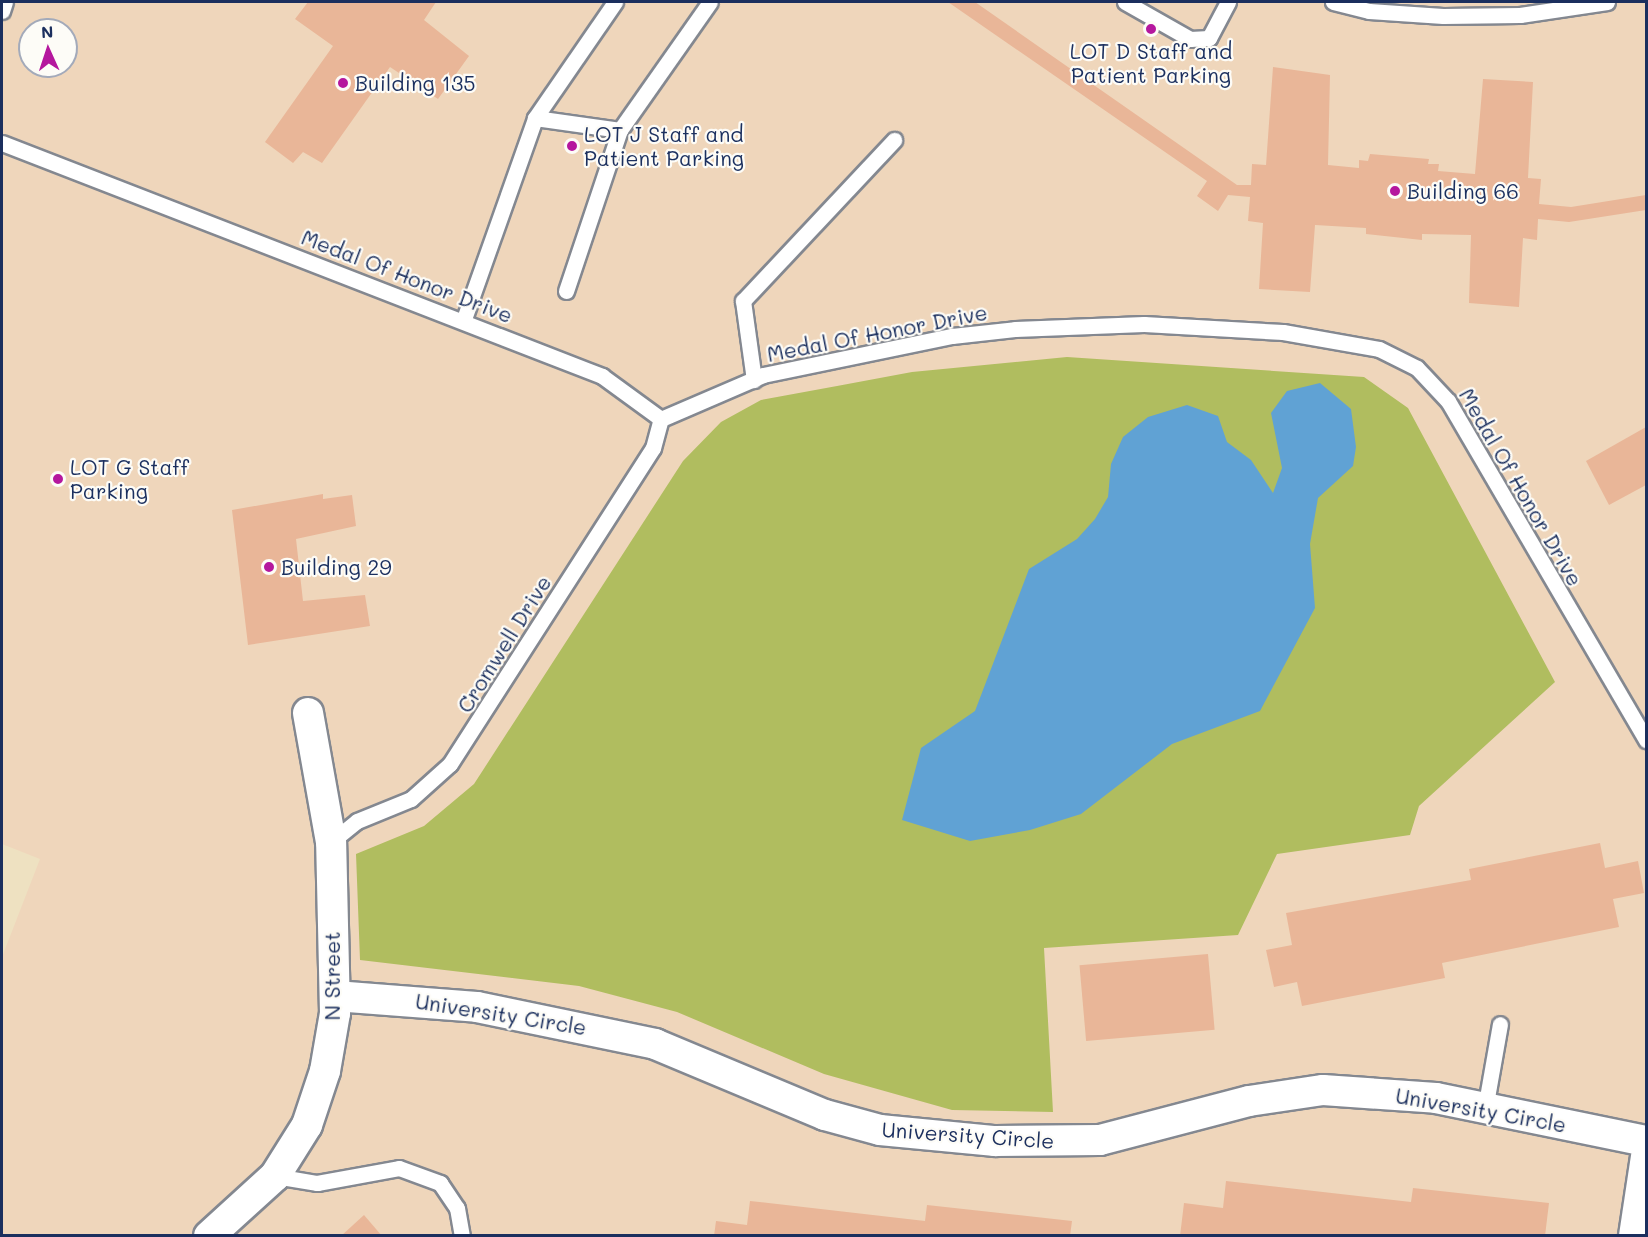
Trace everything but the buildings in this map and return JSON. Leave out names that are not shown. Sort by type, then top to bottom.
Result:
[{"type":"street","name":"N Street","points":[[209,1236],[275,1176],[307,1125],[325,1071],[335,996],[330,842],[308,713]]},
{"type":"street","name":"University Circle","points":[[335,996],[477,1007],[634,1038],[697,1058],[825,1115],[880,1130],[994,1141],[1100,1140],[1249,1101],[1323,1090],[1436,1098],[1647,1140]]},
{"type":"street","points":[[1634,1236],[1647,1157]]},
{"type":"lane","points":[[2,11],[5,2]]},
{"type":"lane","points":[[464,319],[535,118],[615,2]]},
{"type":"lane","points":[[566,291],[620,130],[710,2]]},
{"type":"lane","points":[[1125,2],[1190,39],[1209,38],[1228,2]]},
{"type":"lane","points":[[1333,2],[1369,10],[1443,16],[1520,15],[1607,2]]},
{"type":"lane","points":[[535,118],[620,130]]},
{"type":"lane","points":[[754,380],[743,301],[894,140]]},
{"type":"lane","name":"Medal Of Honor Drive","points":[[2,143],[464,319],[602,376],[661,419],[754,380],[952,336],[1026,329],[1144,324],[1282,333],[1379,348],[1417,368],[1448,401],[1647,740]]},
{"type":"lane","name":"Cromwell Drive","points":[[330,842],[357,821],[418,795],[450,764],[653,448],[661,419]]},
{"type":"lane","points":[[1485,1109],[1500,1024]]},
{"type":"lane","points":[[275,1176],[317,1183],[399,1168],[440,1183],[457,1208],[462,1236]]},
{"type":"shaded area","points":[[2,2],[1646,2],[1646,1235],[2,1235],[2,957],[40,859],[2,844]]},
{"type":"green space","points":[[1067,357],[1364,377],[1408,408],[1555,682],[1419,806],[1410,835],[1277,854],[1238,935],[1044,948],[1053,1112],[952,1110],[824,1074],[677,1012],[579,986],[360,960],[356,854],[424,826],[474,784],[683,461],[721,422],[761,400],[912,372]]},
{"type":"water","points":[[1320,383],[1351,409],[1356,447],[1353,466],[1318,498],[1310,544],[1315,608],[1260,711],[1172,744],[1081,814],[1030,830],[970,841],[902,820],[921,748],[975,711],[1029,569],[1077,539],[1095,519],[1108,497],[1111,464],[1123,437],[1148,417],[1187,405],[1218,416],[1227,442],[1251,460],[1273,493],[1282,468],[1271,413],[1287,391]]},
{"type":"place","name":"LOT D Staff and Patient Parking","points":[[1151,29]]},
{"type":"place","name":"Building 135","points":[[343,83]]},
{"type":"place","name":"LOT J Staff and Patient Parking","points":[[572,146]]},
{"type":"place","name":"Building 66","points":[[1395,191]]},
{"type":"place","name":"LOT G Staff Parking","points":[[58,479]]},
{"type":"place","name":"Building 29","points":[[269,567]]}]
